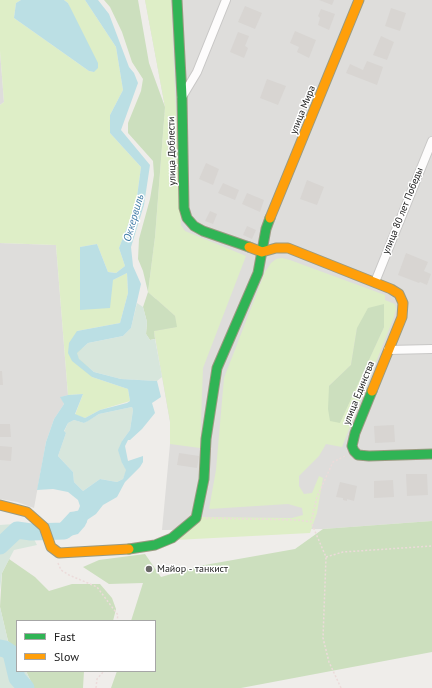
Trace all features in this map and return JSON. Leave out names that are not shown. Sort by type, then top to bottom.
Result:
[{"type":"street","name":"улица Доблести","points":[[177,0],[182,97],[184,208],[187,218],[194,226],[203,231],[262,252]]},
{"type":"street","points":[[182,97],[197,72],[226,0]]},
{"type":"street","name":"улица Мира","points":[[196,518],[204,478],[206,439],[218,368],[258,273],[266,229],[359,0]]},
{"type":"street","name":"улица 80 лет Победы","points":[[375,282],[432,141]]},
{"type":"street","name":"улица Единства","points":[[262,252],[276,248],[288,248],[375,282],[399,294],[403,303],[402,317],[355,433],[352,446],[354,451]]},
{"type":"street","points":[[388,350],[432,348]]},
{"type":"street","points":[[354,451],[358,455],[369,456],[432,454]]},
{"type":"street","points":[[0,505],[27,512],[44,527],[51,547],[59,553],[133,549],[148,546],[172,538],[196,518]]},
{"type":"path","points":[[341,688],[329,662],[323,638],[326,557],[311,522],[317,497],[333,462],[354,451]]},
{"type":"path","points":[[196,518],[291,520],[311,522]]},
{"type":"path","points":[[326,557],[342,552],[432,546]]},
{"type":"path","points":[[51,547],[61,570],[97,587],[118,615],[117,620]]},
{"type":"path","points":[[96,688],[97,679],[103,672]]},
{"type":"shaded area","points":[[145,0],[432,0],[432,521],[323,529],[162,530],[170,444],[170,422],[154,331],[165,107]]},
{"type":"shaded area","points":[[0,51],[4,102],[0,105]]},
{"type":"shaded area","points":[[0,243],[56,245],[68,395],[61,397],[64,404],[54,419],[46,442],[34,508],[17,502],[0,499]]},
{"type":"shaded area","points":[[137,303],[143,307],[147,322],[146,334],[150,340],[155,339],[162,377],[157,381],[121,379],[94,372],[79,359],[77,353],[88,343],[123,336],[131,328]]},
{"type":"shaded area","points":[[132,407],[133,410],[130,430],[122,441],[122,463],[127,470],[123,479],[117,482],[100,479],[83,491],[74,482],[73,472],[58,456],[66,433],[64,432],[68,423],[74,420],[84,423],[99,414]]},
{"type":"shaded area","points":[[14,524],[30,531],[37,545],[14,550],[2,573],[0,590],[0,525]]},
{"type":"shaded area","points":[[0,607],[8,641],[16,651],[16,672],[26,672],[34,688],[0,688]]},
{"type":"green space","points":[[0,0],[21,0],[16,3],[14,18],[89,71],[94,72],[68,3],[64,0],[85,0],[116,47],[123,90],[110,115],[110,133],[141,167],[136,204],[119,248],[125,266],[116,273],[108,272],[97,244],[80,247],[113,280],[127,273],[128,293],[120,323],[77,331],[92,377],[128,389],[130,401],[100,410],[85,418],[75,415],[83,394],[68,395],[56,245],[0,243],[0,105],[4,102],[0,51]]},
{"type":"green space","points":[[104,0],[138,0],[149,63],[165,107],[155,237],[148,292],[143,271],[138,259],[139,239],[150,199],[154,175],[153,161],[128,133],[128,123],[141,91],[143,79],[132,62],[122,32],[110,7]]},
{"type":"green space","points":[[145,0],[171,0],[181,225],[185,231],[246,256],[203,368],[200,448],[170,444],[170,421],[154,331],[176,327],[175,316],[148,292],[155,237],[165,107]]},
{"type":"green space","points":[[282,258],[290,260],[385,295],[385,300],[395,304],[396,309],[394,317],[342,447],[326,444],[319,456],[299,476],[299,486],[304,494],[312,493],[319,476],[323,478],[317,513],[310,533],[175,540],[202,517],[292,518],[303,515],[302,508],[288,504],[209,509],[216,470],[224,378],[265,272],[271,263],[276,259]],"holes":[[[384,327],[340,422],[329,386],[351,365],[357,328]]]},
{"type":"green space","points":[[148,292],[175,316],[177,327],[154,331],[155,339],[150,340],[146,334],[147,322],[143,307]]},
{"type":"green space","points":[[384,304],[384,327],[340,423],[330,421],[328,409],[329,386],[351,365],[357,328],[368,308]]},
{"type":"green space","points":[[432,521],[432,652],[241,688],[111,688],[117,672],[156,672],[156,620],[131,620],[143,583],[109,584],[83,567],[99,560],[145,554],[161,577],[199,566],[295,549],[323,529]]},
{"type":"green space","points":[[9,559],[35,577],[49,591],[72,584],[100,584],[112,598],[116,609],[113,620],[16,620],[16,651],[8,641],[0,607],[2,573]]},
{"type":"green space","points":[[26,672],[84,672],[83,688],[34,688]]},
{"type":"water","points":[[21,0],[64,0],[68,3],[98,63],[98,68],[94,72],[89,71],[14,18],[16,3]]},
{"type":"water","points":[[85,0],[98,0],[109,14],[129,67],[134,73],[138,83],[121,130],[150,165],[144,205],[131,247],[133,266],[141,284],[131,328],[123,336],[88,343],[77,353],[79,359],[94,372],[121,379],[157,381],[161,397],[152,403],[155,413],[142,429],[130,440],[128,440],[125,446],[128,461],[143,456],[143,462],[140,467],[125,482],[117,497],[103,505],[96,514],[87,520],[85,526],[78,534],[62,538],[58,525],[70,512],[78,511],[80,506],[78,500],[68,492],[53,489],[37,490],[46,442],[54,419],[64,404],[60,397],[83,394],[75,414],[85,418],[100,410],[130,401],[128,389],[92,377],[72,361],[68,353],[69,343],[77,331],[120,323],[128,293],[127,273],[113,280],[110,308],[80,310],[80,247],[97,244],[108,272],[116,273],[125,266],[119,248],[136,204],[141,167],[110,133],[110,115],[123,90],[116,47]],"holes":[[[132,407],[133,410],[130,430],[122,441],[118,450],[126,470],[123,479],[117,482],[100,479],[83,491],[74,482],[73,472],[58,456],[66,433],[64,431],[68,423],[74,420],[84,423],[99,414]]]},
{"type":"building","points":[[319,0],[334,0],[332,5]]},
{"type":"building","points":[[245,6],[262,13],[255,29],[238,22]]},
{"type":"building","points":[[391,8],[406,13],[400,31],[385,26]]},
{"type":"building","points":[[321,9],[335,14],[329,30],[318,25],[320,18],[318,16]]},
{"type":"building","points":[[295,31],[316,40],[309,58],[297,52],[299,47],[290,43]]},
{"type":"building","points":[[238,32],[249,36],[245,46],[248,48],[244,58],[230,52]]},
{"type":"building","points":[[381,36],[394,42],[387,60],[373,55]]},
{"type":"building","points":[[367,61],[383,67],[377,85],[346,73],[350,64],[363,70]]},
{"type":"building","points":[[267,79],[286,86],[278,105],[260,98]]},
{"type":"building","points":[[206,163],[219,169],[213,185],[199,179]]},
{"type":"building","points":[[307,180],[324,187],[317,205],[300,199]]},
{"type":"building","points":[[223,183],[239,190],[235,200],[218,193]]},
{"type":"building","points":[[247,193],[264,200],[260,212],[242,204]]},
{"type":"building","points":[[210,211],[217,214],[213,224],[205,221]]},
{"type":"building","points":[[247,226],[256,230],[252,239],[243,235]]},
{"type":"building","points":[[406,253],[428,262],[424,271],[431,274],[427,285],[398,275]]},
{"type":"building","points":[[0,371],[2,371],[3,385],[0,385]]},
{"type":"building","points":[[0,424],[10,424],[11,437],[0,437]]},
{"type":"building","points":[[394,425],[395,442],[375,443],[374,426]]},
{"type":"building","points":[[0,446],[12,447],[11,461],[0,460]]},
{"type":"building","points":[[179,453],[199,456],[197,468],[177,465]]},
{"type":"building","points":[[406,474],[427,474],[428,495],[407,496]]},
{"type":"building","points":[[393,480],[394,497],[374,498],[374,481]]},
{"type":"building","points":[[340,482],[357,486],[354,501],[347,499],[347,501],[343,500],[343,498],[336,497]]},
{"type":"waterway","name":"Оккервиль","points":[[0,546],[17,530],[31,532],[64,531],[79,519]]},
{"type":"waterway","name":"Оккервиль","points":[[0,648],[11,653],[17,678],[26,688]]},
{"type":"traffic: fast","points":[[177,0],[182,97],[184,208],[187,218],[194,226],[203,231],[249,247]]},
{"type":"traffic: fast","points":[[129,549],[155,545],[172,538],[196,518],[204,479],[206,439],[217,368],[258,273],[266,229],[270,218]]},
{"type":"traffic: fast","points":[[372,391],[355,433],[352,446],[354,451],[358,455],[369,456],[432,454]]},
{"type":"traffic: slow","points":[[270,218],[359,0]]},
{"type":"traffic: slow","points":[[249,247],[262,252],[276,248],[288,248],[391,289],[399,294],[403,303],[402,317],[372,391]]},
{"type":"traffic: slow","points":[[0,505],[27,512],[44,527],[51,547],[59,553],[129,549]]},
{"type":"place","name":"Майор - танкист","points":[[149,569]]}]
